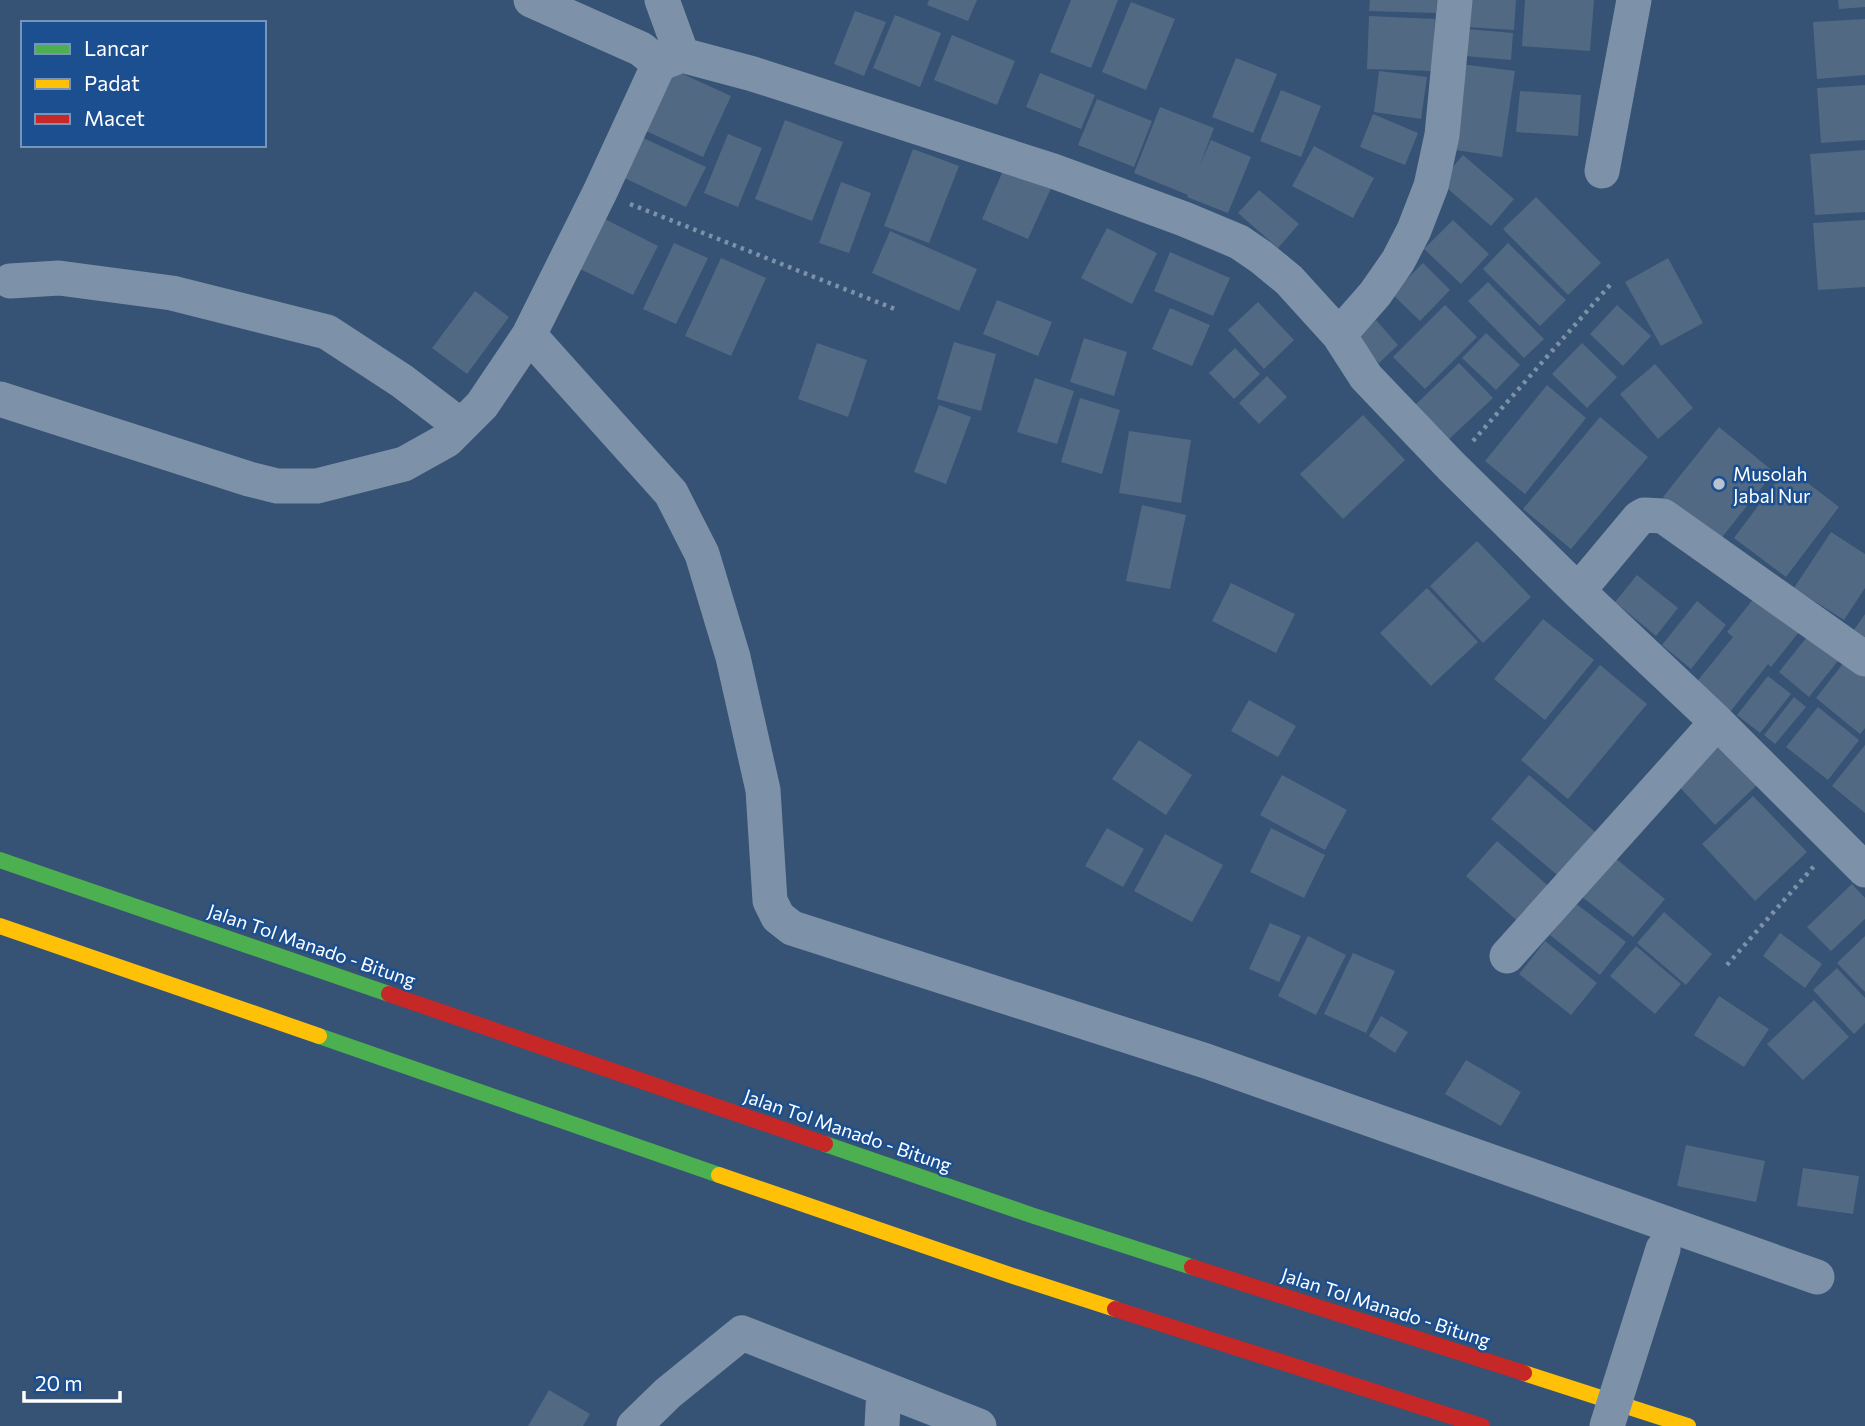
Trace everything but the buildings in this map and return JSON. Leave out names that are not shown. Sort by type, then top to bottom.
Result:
[{"type":"highway","name":"Jalan Tol Manado - Bitung","points":[[0,860],[1031,1215],[1688,1426]]},
{"type":"highway","points":[[0,926],[1010,1275],[1482,1426]]},
{"type":"street","points":[[531,0],[640,49],[671,59],[753,74],[1040,167],[1184,219],[1239,242],[1289,280],[1339,335],[1366,377],[1451,466],[1717,722],[1865,870]]},
{"type":"street","points":[[0,399],[277,486],[317,486],[404,464],[447,440],[482,405],[529,335],[600,192],[671,59],[662,0]]},
{"type":"street","points":[[1339,335],[1375,294],[1398,261],[1415,230],[1432,186],[1442,135],[1455,0]]},
{"type":"street","points":[[1602,171],[1634,0]]},
{"type":"street","points":[[10,281],[60,278],[172,293],[327,332],[402,381],[461,426]]},
{"type":"street","points":[[529,335],[671,493],[702,554],[733,657],[763,790],[770,901],[778,917],[792,928],[1206,1062],[1667,1237],[1817,1277]]},
{"type":"street","points":[[1578,591],[1644,514],[1663,516],[1865,659]]},
{"type":"street","points":[[1507,956],[1717,722]]},
{"type":"street","points":[[1607,1426],[1667,1237]]},
{"type":"street","points":[[634,1426],[742,1333],[979,1426]]},
{"type":"street","points":[[881,1426],[884,1389]]},
{"type":"path","points":[[600,192],[895,309]]},
{"type":"path","points":[[1451,466],[1610,285]]},
{"type":"path","points":[[1727,965],[1837,841]]},
{"type":"traffic: fast","points":[[0,860],[389,994]]},
{"type":"traffic: fast","points":[[319,1036],[719,1175]]},
{"type":"traffic: fast","points":[[825,1144],[1192,1267]]},
{"type":"traffic: slow","points":[[0,926],[319,1036]]},
{"type":"traffic: slow","points":[[719,1175],[1115,1309]]},
{"type":"traffic: slow","points":[[1524,1373],[1688,1426]]},
{"type":"traffic: jam","points":[[389,994],[825,1144]]},
{"type":"traffic: jam","points":[[1192,1267],[1524,1373]]},
{"type":"traffic: jam","points":[[1115,1309],[1482,1426]]},
{"type":"place","name":"Musolah Jabal Nur","points":[[1719,484]]}]
